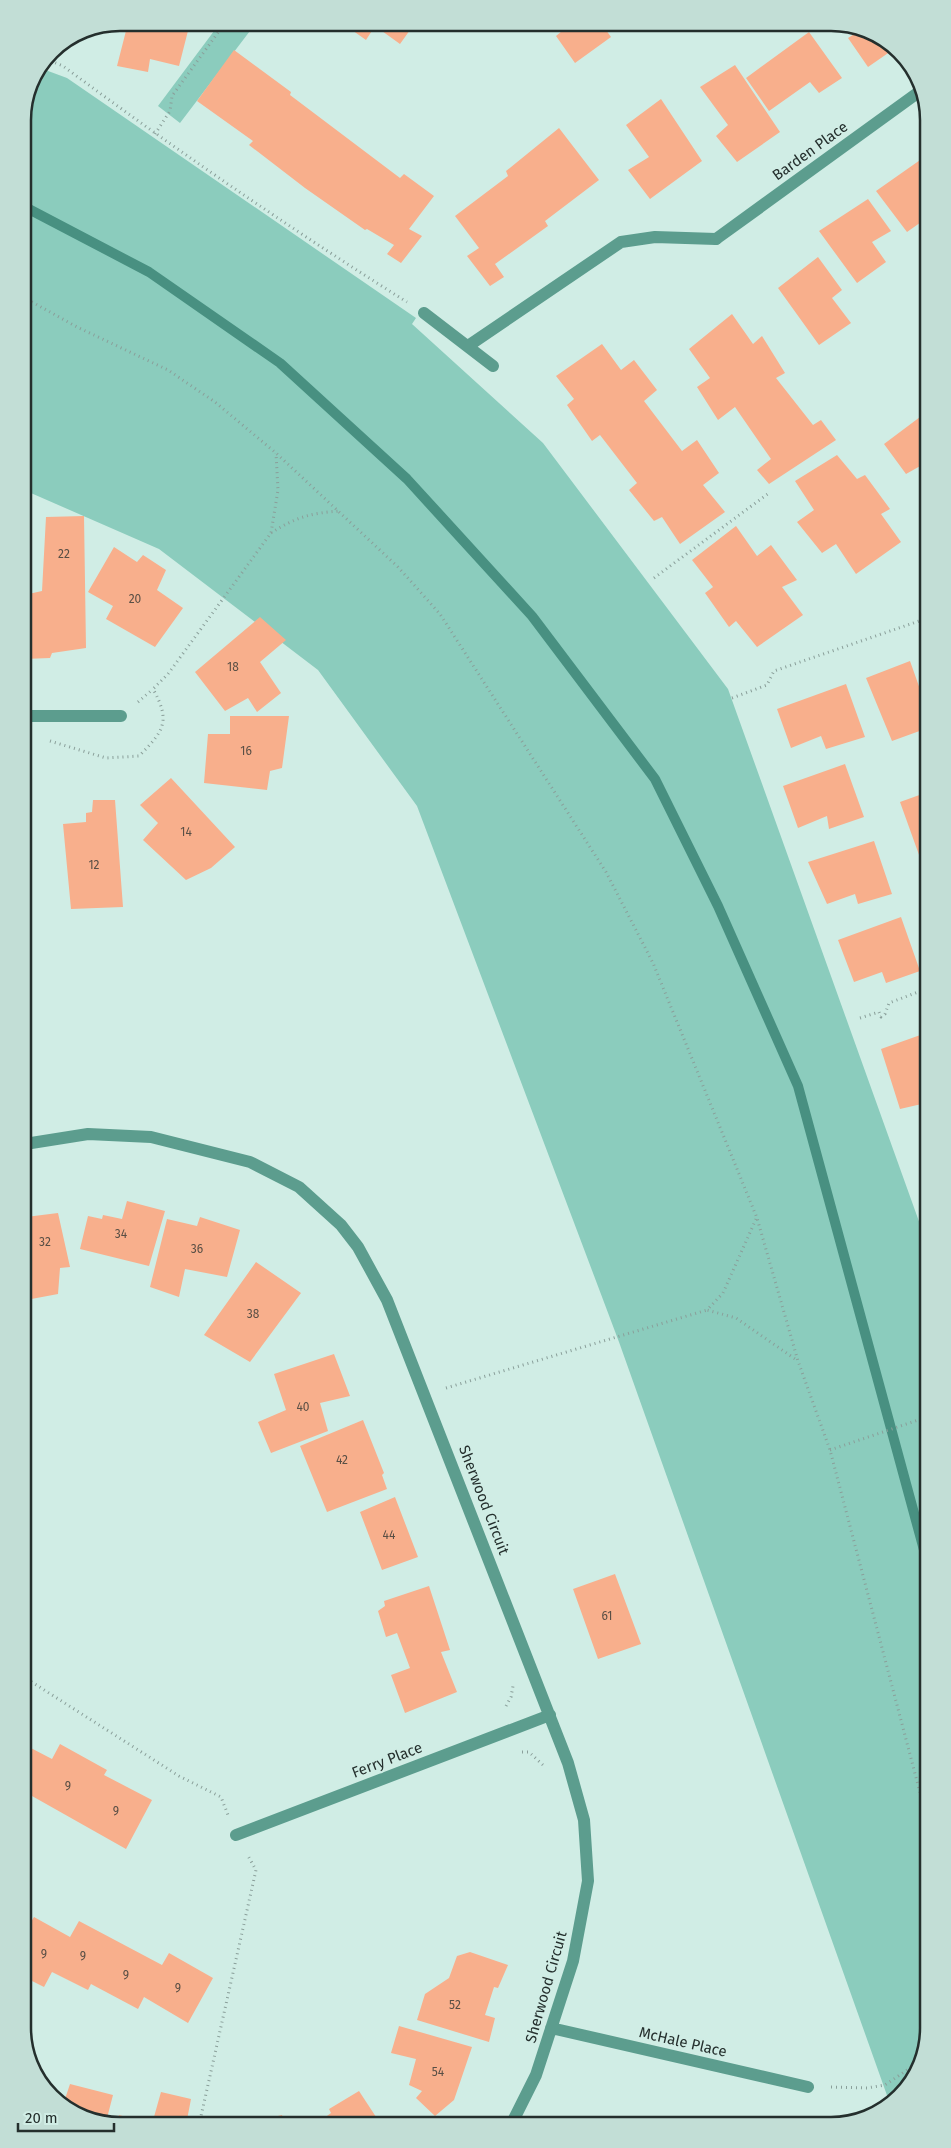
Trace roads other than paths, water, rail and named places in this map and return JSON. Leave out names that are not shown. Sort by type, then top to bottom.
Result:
[{"type":"street","name":"Barden Place","points":[[468,346],[621,242],[655,237],[716,239],[916,94]]},
{"type":"street","points":[[424,313],[493,366]]},
{"type":"street","points":[[31,716],[120,716]]},
{"type":"street","name":"Sherwood Circuit","points":[[31,1143],[88,1134],[151,1137],[250,1162],[299,1187],[341,1225],[358,1248],[387,1300],[550,1715],[568,1763],[584,1820],[588,1881],[578,1942],[536,2075],[515,2117]]},
{"type":"street","name":"Ferry Place","points":[[236,1834],[550,1715]]},
{"type":"street","name":"McHale Place","points":[[551,2028],[808,2087]]},
{"type":"waterway","points":[[31,210],[149,272],[280,363],[407,479],[532,616],[655,779],[718,906],[798,1086],[920,1535]]}]
